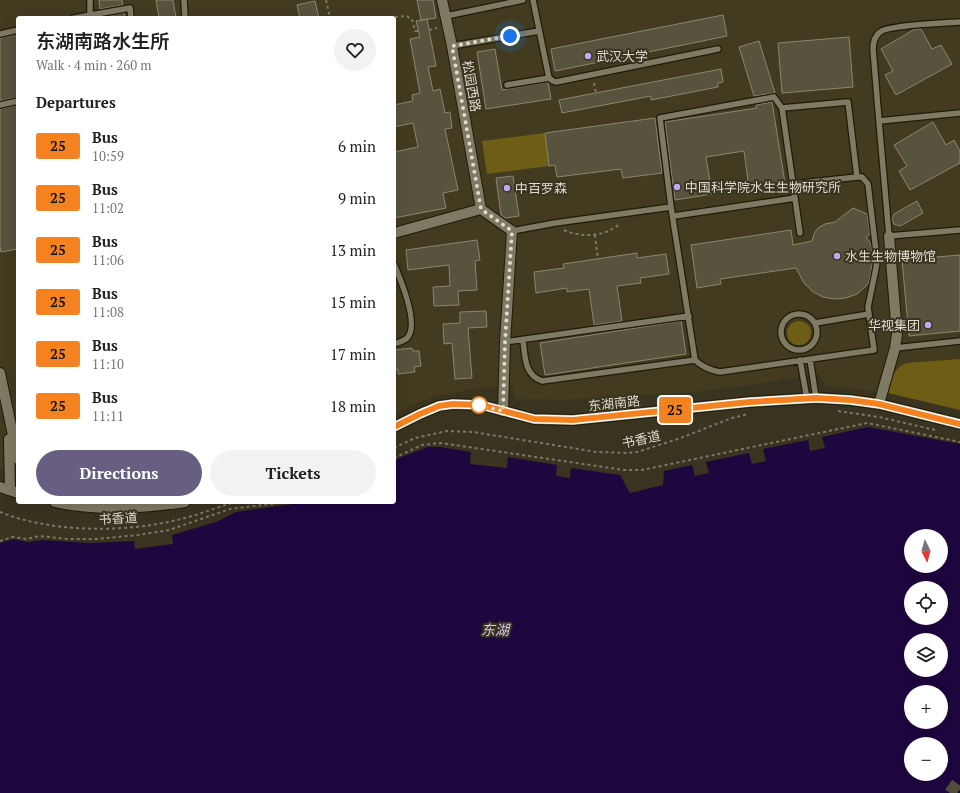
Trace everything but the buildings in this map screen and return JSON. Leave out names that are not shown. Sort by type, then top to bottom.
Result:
[{"type":"street","name":"松园西路","points":[[442,0],[452,46],[481,209]]},
{"type":"street","points":[[396,232],[481,209],[512,231],[505,342],[503,411]]},
{"type":"street","points":[[879,404],[895,348],[898,325],[889,236]]},
{"type":"street","points":[[0,373],[16,450]]},
{"type":"street","name":"东湖南路","points":[[396,426],[433,409],[453,404],[481,405],[534,419],[573,420],[750,402],[811,399],[850,400],[879,404],[960,424]]},
{"type":"street","points":[[0,487],[14,491],[8,413]]},
{"type":"street","points":[[68,504],[88,507],[147,504]]},
{"type":"lane","points":[[90,0],[90,16],[130,8],[131,16]]},
{"type":"lane","points":[[184,0],[185,16]]},
{"type":"lane","points":[[446,16],[523,0]]},
{"type":"lane","points":[[533,0],[549,78]]},
{"type":"lane","points":[[960,22],[892,28],[879,33],[875,39],[873,49],[889,236],[960,230]]},
{"type":"lane","points":[[0,34],[16,30]]},
{"type":"lane","points":[[452,46],[539,31]]},
{"type":"lane","points":[[507,85],[549,78],[556,82],[718,49]]},
{"type":"lane","points":[[695,360],[660,118],[774,97],[782,108],[800,233]]},
{"type":"lane","points":[[0,105],[16,101]]},
{"type":"lane","points":[[782,108],[848,102],[857,177]]},
{"type":"lane","points":[[879,121],[960,113]]},
{"type":"lane","points":[[522,340],[527,367],[534,377],[542,381],[695,360],[708,369],[720,372],[874,350],[868,307],[877,260],[868,184],[862,177],[857,177],[793,184]]},
{"type":"lane","points":[[674,216],[795,198]]},
{"type":"lane","points":[[512,231],[555,223],[672,207]]},
{"type":"lane","points":[[396,270],[408,303],[411,329],[406,339],[396,343]]},
{"type":"lane","points":[[800,314],[806,315],[815,322],[817,328],[816,339],[809,348],[802,350],[792,349],[787,346],[781,334],[784,322],[788,318],[800,314]]},
{"type":"lane","points":[[815,322],[868,314]]},
{"type":"lane","points":[[505,342],[688,316]]},
{"type":"lane","points":[[895,348],[960,341]]},
{"type":"lane","points":[[802,350],[802,360],[811,399]]},
{"type":"lane","points":[[810,359],[811,399]]},
{"type":"path","points":[[326,0],[330,16]]},
{"type":"path","points":[[396,17],[409,17],[412,19],[415,32],[418,31]]},
{"type":"path","points":[[555,223],[563,230],[570,233],[595,235],[612,230],[623,220],[625,214]]},
{"type":"path","points":[[595,235],[598,259]]},
{"type":"path","points":[[834,411],[878,417],[938,431]]},
{"type":"path","name":"书香道","points":[[396,447],[415,438],[447,431],[473,432],[597,452],[628,453],[657,446],[732,418],[750,414]]},
{"type":"path","points":[[396,457],[422,445],[441,443],[624,470],[642,470],[867,423],[960,442]]},
{"type":"path","name":"书香道","points":[[0,512],[24,520],[64,527],[122,528],[180,520],[230,504]]},
{"type":"path","points":[[0,540],[12,537],[27,539],[39,536],[68,539],[97,539],[138,535],[169,530],[230,509],[271,504]]},
{"type":"shaded area","name":"中国科学院水生生物研究所","points":[[0,0],[960,0],[960,410],[888,393],[826,386],[819,374],[745,386],[695,392],[563,400],[515,399],[513,385],[474,389],[437,396],[419,402],[396,414],[396,16],[16,16],[16,470],[0,469]]},
{"type":"shaded area","points":[[545,133],[549,166],[487,174],[482,141]]},
{"type":"shaded area","points":[[799,321],[807,325],[811,333],[807,341],[799,345],[791,341],[787,333],[791,325]]},
{"type":"shaded area","points":[[960,359],[960,410],[888,393],[895,372],[901,365],[906,363]]},
{"type":"water","name":"东湖","points":[[868,427],[960,444],[960,793],[0,793],[0,543],[14,539],[27,542],[42,540],[91,543],[134,541],[135,549],[173,544],[172,535],[216,522],[236,512],[293,504],[396,504],[396,459],[428,447],[440,447],[471,452],[470,464],[507,468],[508,457],[557,465],[556,476],[570,478],[571,468],[620,475],[630,493],[663,485],[664,471],[692,465],[695,476],[709,473],[706,462],[749,453],[752,464],[766,461],[763,449],[808,440],[810,451],[825,448],[822,437]]},
{"type":"tunnel","points":[[950,793],[960,779]]},
{"type":"bus line","name":"25","points":[[396,426],[439,406],[453,404],[481,405],[534,419],[573,420],[750,402],[816,398],[832,398],[879,404],[960,424]]},
{"type":"place","name":"武汉大学","points":[[588,56]]},
{"type":"place","name":"中国科学院水生生物研究所","points":[[677,187]]},
{"type":"place","name":"中百罗森","points":[[507,188]]},
{"type":"place","name":"水生生物博物馆","points":[[837,256]]},
{"type":"place","name":"华视集团","points":[[928,325]]},
{"type":"route","points":[[479,405],[503,411],[505,342],[512,231],[481,209],[452,46],[510,36]]}]
